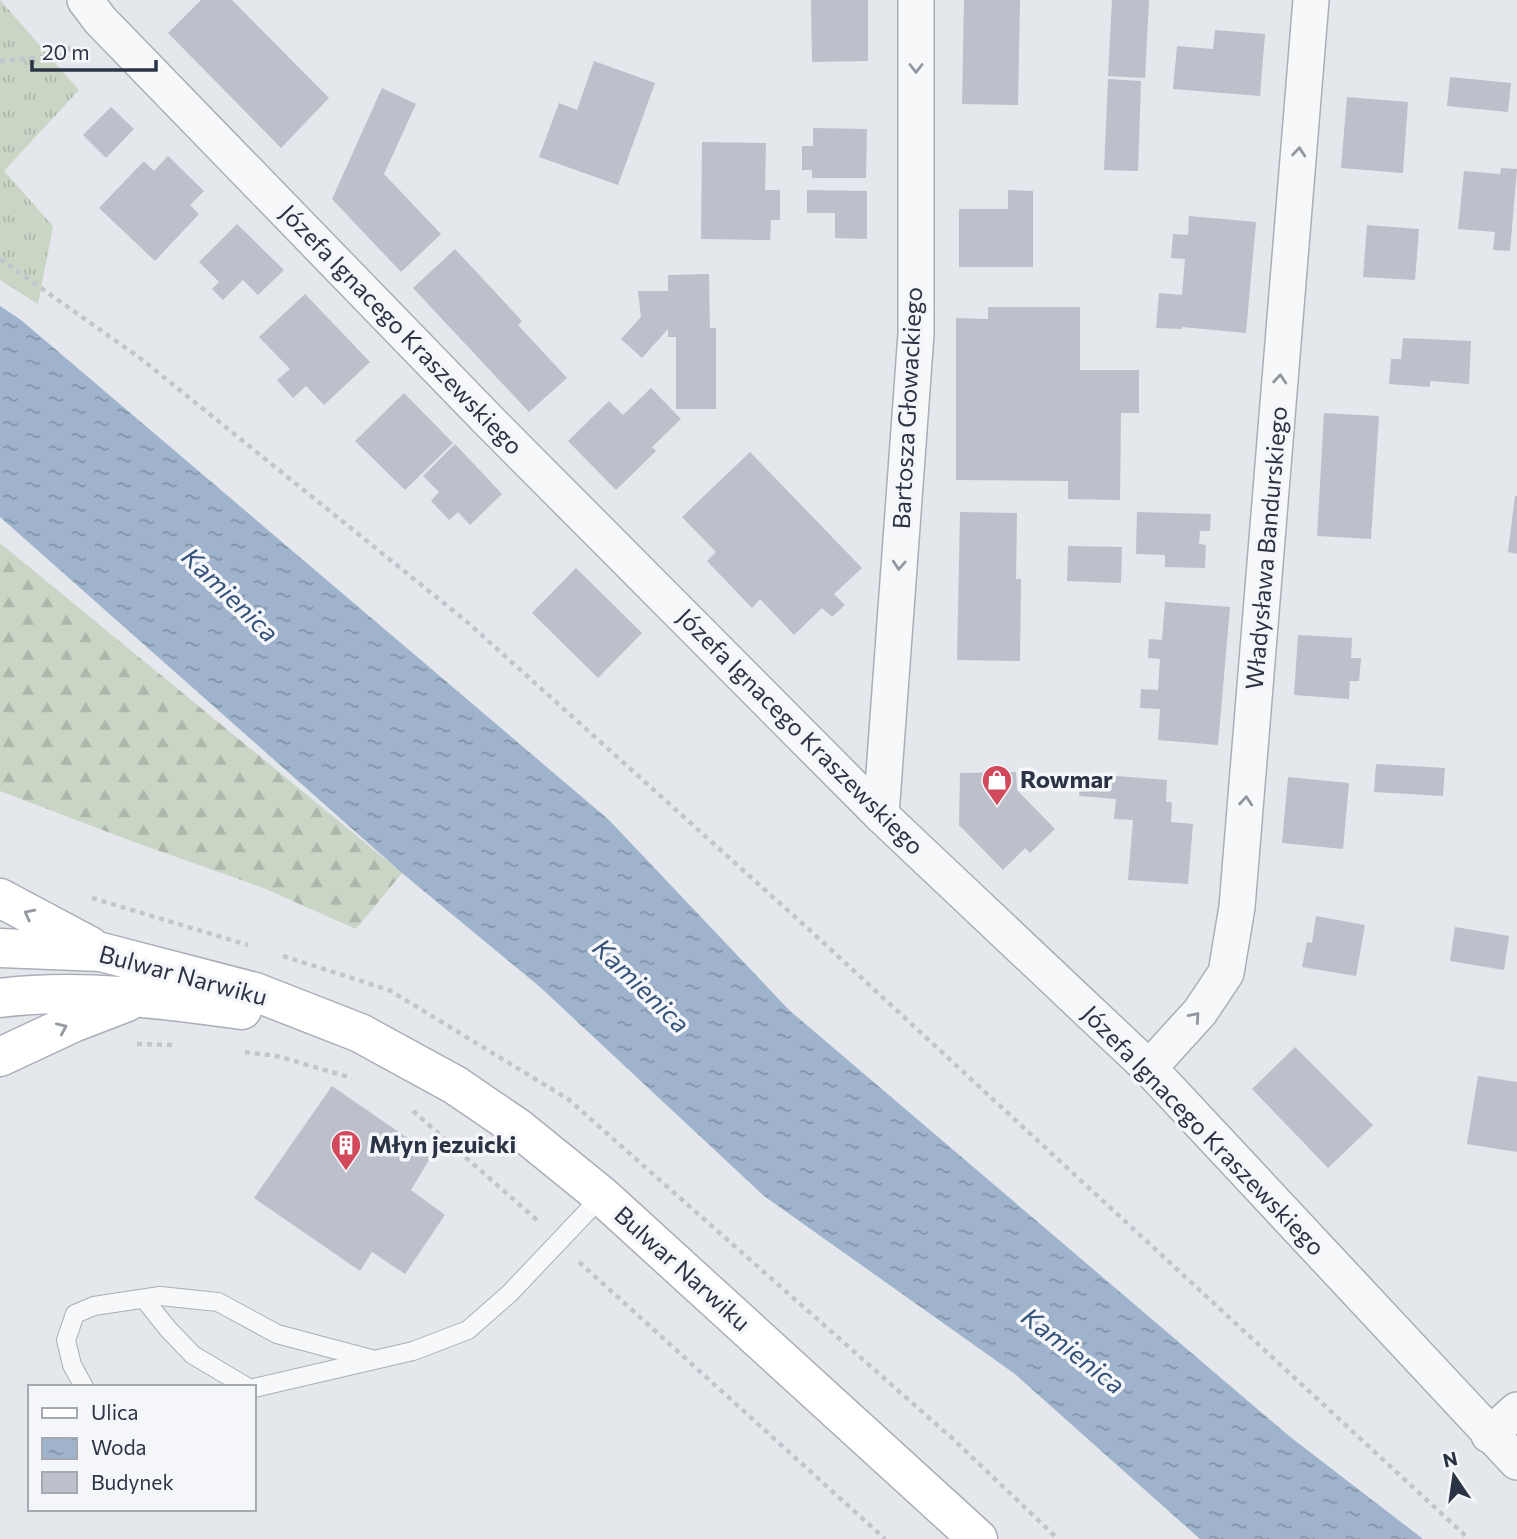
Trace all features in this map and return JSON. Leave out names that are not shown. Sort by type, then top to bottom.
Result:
[{"type":"main road","points":[[0,898],[101,952]]},
{"type":"main road","name":"Bulwar Narwiku","points":[[0,948],[101,952],[255,992],[360,1033],[455,1085],[518,1128],[602,1196],[978,1539]]},
{"type":"main road","name":"Bulwar Narwiku","points":[[0,998],[71,994],[142,996],[255,1011],[360,1033]]},
{"type":"main road","points":[[0,1057],[75,1022],[142,996]]},
{"type":"street","name":"Bartosza Głowackiego","points":[[881,815],[916,334],[916,0]]},
{"type":"street","name":"Władysława Bandurskiego","points":[[1149,1068],[1200,1012],[1226,973],[1237,907],[1311,0]]},
{"type":"street","name":"Józefa Ignacego Kraszewskiego","points":[[92,10],[500,433],[881,815],[1149,1068],[1517,1462]]},
{"type":"street","points":[[1489,1435],[1517,1410]]},
{"type":"lane","points":[[256,1388],[413,1351],[468,1330],[510,1293],[602,1196]]},
{"type":"lane","points":[[83,1385],[72,1365],[66,1340],[75,1314],[94,1306],[160,1296],[218,1302],[277,1334],[374,1360]]},
{"type":"lane","points":[[144,1299],[193,1356],[244,1385]]},
{"type":"path","points":[[0,61],[64,55],[92,10]]},
{"type":"path","points":[[0,259],[140,358],[466,621],[824,943],[1469,1539]]},
{"type":"path","points":[[131,1043],[181,1046]]},
{"type":"path","points":[[241,1052],[276,1056],[361,1080]]},
{"type":"path","points":[[411,1109],[526,1208],[595,1278],[886,1539]]},
{"type":"green space","points":[[0,0],[79,90],[4,171],[53,226],[38,304],[0,280]]},
{"type":"green space","points":[[0,543],[402,873],[356,929],[261,887],[0,791]]},
{"type":"water","name":"Kamienica","points":[[0,306],[21,320],[609,820],[789,1010],[1289,1436],[1423,1539],[1200,1539],[1015,1374],[764,1196],[540,987],[402,873],[0,517]]},
{"type":"building","points":[[201,0],[232,0],[329,98],[281,148],[168,33]]},
{"type":"building","points":[[811,0],[868,0],[868,61],[812,62]]},
{"type":"building","points":[[964,0],[1020,0],[1018,105],[962,104]]},
{"type":"building","points":[[1112,0],[1149,0],[1145,78],[1108,76]]},
{"type":"building","points":[[1215,30],[1265,34],[1260,96],[1173,89],[1177,46],[1213,49]]},
{"type":"building","points":[[594,61],[655,83],[618,185],[539,157],[559,103],[577,110]]},
{"type":"building","points":[[1450,77],[1511,83],[1508,112],[1447,106]]},
{"type":"building","points":[[1108,79],[1141,81],[1138,171],[1104,170]]},
{"type":"building","points":[[382,88],[416,104],[384,174],[441,234],[401,272],[332,199]]},
{"type":"building","points":[[1347,97],[1408,102],[1403,173],[1341,168]]},
{"type":"building","points":[[111,107],[134,129],[106,158],[83,135]]},
{"type":"building","points":[[813,128],[867,129],[866,178],[812,178],[812,170],[802,170],[802,146],[813,146]]},
{"type":"building","points":[[702,142],[766,143],[765,190],[780,190],[780,220],[771,220],[770,240],[701,239]]},
{"type":"building","points":[[168,156],[204,191],[190,205],[199,214],[155,261],[99,208],[144,161],[154,171]]},
{"type":"building","points":[[1501,168],[1517,169],[1510,251],[1493,250],[1495,232],[1458,229],[1464,171],[1500,174]]},
{"type":"building","points":[[807,190],[867,191],[867,239],[835,238],[835,213],[807,213]]},
{"type":"building","points":[[1008,190],[1033,191],[1033,267],[959,267],[959,209],[1008,209]]},
{"type":"building","points":[[1189,216],[1256,222],[1246,333],[1182,327],[1156,328],[1159,293],[1182,295],[1185,259],[1171,258],[1173,234],[1188,235]]},
{"type":"building","points":[[237,224],[284,270],[258,295],[243,280],[223,300],[212,289],[219,282],[199,262]]},
{"type":"building","points":[[1367,225],[1419,229],[1415,280],[1363,277]]},
{"type":"building","points":[[455,249],[522,321],[518,325],[567,378],[529,412],[413,288]]},
{"type":"building","points":[[709,274],[710,328],[716,328],[716,409],[676,409],[676,337],[668,337],[668,329],[642,358],[621,339],[641,317],[638,291],[668,291],[668,275]]},
{"type":"building","points":[[305,294],[370,362],[324,405],[306,386],[293,398],[277,380],[290,369],[259,337]]},
{"type":"building","points":[[988,307],[1080,307],[1080,370],[1139,370],[1139,413],[1121,413],[1120,500],[1068,499],[1068,481],[956,480],[956,318],[988,319]]},
{"type":"building","points":[[1403,338],[1471,341],[1469,384],[1430,381],[1430,387],[1389,384],[1391,359],[1401,359]]},
{"type":"building","points":[[651,388],[681,419],[652,447],[656,451],[616,490],[568,441],[609,401],[623,415]]},
{"type":"building","points":[[404,393],[453,443],[405,490],[355,441]]},
{"type":"building","points":[[1324,413],[1379,416],[1371,539],[1317,536]]},
{"type":"building","points":[[455,444],[502,494],[470,525],[458,512],[449,520],[431,501],[439,492],[423,476]]},
{"type":"building","points":[[750,452],[862,568],[834,594],[845,605],[832,617],[822,608],[794,635],[760,599],[752,608],[707,561],[716,552],[682,517]]},
{"type":"building","points":[[1517,496],[1517,554],[1508,552]]},
{"type":"building","points":[[960,512],[1017,513],[1016,579],[1021,579],[1020,661],[957,660]]},
{"type":"building","points":[[1137,512],[1211,514],[1210,531],[1200,531],[1199,544],[1206,545],[1205,568],[1165,567],[1165,555],[1136,554]]},
{"type":"building","points":[[1068,546],[1122,547],[1121,583],[1067,581]]},
{"type":"building","points":[[576,568],[642,633],[598,678],[532,613]]},
{"type":"building","points":[[1165,602],[1230,607],[1218,745],[1158,740],[1160,709],[1140,708],[1141,689],[1158,690],[1160,659],[1148,658],[1149,639],[1162,640]]},
{"type":"building","points":[[1298,635],[1352,638],[1351,658],[1361,658],[1359,681],[1350,681],[1349,699],[1294,695]]},
{"type":"building","points":[[1376,764],[1445,768],[1443,796],[1374,792]]},
{"type":"building","name":"Rowmar","points":[[1016,772],[1017,790],[1055,829],[1030,853],[1025,848],[1003,870],[959,825],[960,773]]},
{"type":"building","points":[[1081,773],[1167,780],[1166,802],[1172,802],[1171,822],[1193,824],[1188,884],[1128,880],[1133,820],[1114,819],[1116,799],[1079,796]]},
{"type":"building","points":[[1288,777],[1349,783],[1343,849],[1282,843]]},
{"type":"building","points":[[1316,916],[1365,925],[1356,976],[1302,967],[1307,942],[1312,943]]},
{"type":"building","points":[[1455,927],[1509,936],[1504,970],[1450,961]]},
{"type":"building","points":[[1295,1047],[1373,1125],[1328,1168],[1252,1089]]},
{"type":"building","points":[[1478,1076],[1517,1082],[1517,1152],[1467,1144]]},
{"type":"building","name":"Młyn jezuicki","points":[[332,1086],[432,1155],[411,1190],[445,1215],[405,1274],[372,1252],[360,1271],[254,1198]]},
{"type":"place","name":"Rowmar","points":[[997,807]]},
{"type":"place","name":"Młyn jezuicki","points":[[346,1172]]}]
